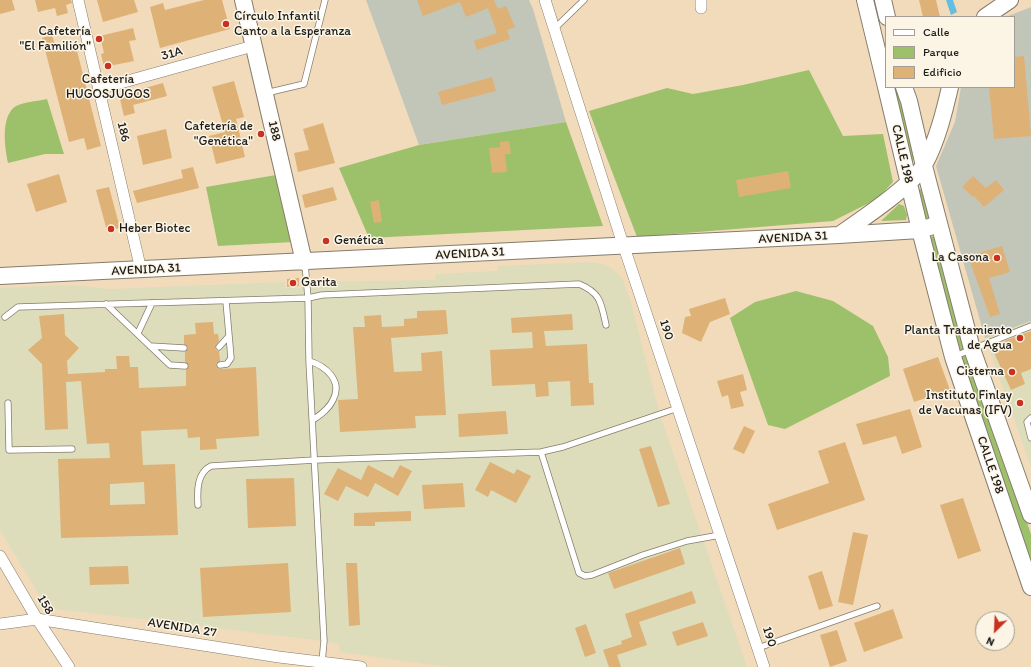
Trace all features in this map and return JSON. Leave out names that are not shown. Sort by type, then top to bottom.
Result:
[{"type":"main road","name":"188","points":[[243,0],[304,262]]},
{"type":"main road","name":"CALLE 198","points":[[865,0],[884,67],[885,77]]},
{"type":"main road","points":[[883,0],[887,16]]},
{"type":"main road","points":[[986,16],[1010,0]]},
{"type":"main road","name":"CALLE 198","points":[[886,88],[908,183],[953,357],[1031,587]]},
{"type":"main road","name":"CALLE 198","points":[[904,88],[910,101],[938,224],[972,349],[1031,515]]},
{"type":"main road","points":[[839,235],[908,183],[924,166],[942,121],[950,88]]},
{"type":"main road","points":[[908,183],[919,183],[929,186]]},
{"type":"main road","name":"AVENIDA 31","points":[[0,276],[624,247],[920,230],[938,224]]},
{"type":"street","name":"186","points":[[78,0],[141,270]]},
{"type":"street","name":"190","points":[[545,0],[624,247],[764,667]]},
{"type":"street","name":"31A","points":[[99,89],[253,46]]},
{"type":"street","name":"158","points":[[0,556],[37,619],[69,667]]},
{"type":"street","name":"AVENIDA 27","points":[[0,624],[37,619],[278,662],[322,662],[361,667]]},
{"type":"lane","points":[[265,93],[304,84],[324,0]]},
{"type":"lane","points":[[554,29],[584,0]]},
{"type":"lane","points":[[304,262],[308,298],[309,361],[324,641],[322,662]]},
{"type":"lane","points":[[5,316],[18,307],[308,298],[322,295],[579,284],[592,289],[600,301],[606,325]]},
{"type":"lane","points":[[220,365],[227,364],[231,358],[226,301]]},
{"type":"lane","points":[[138,333],[152,303]]},
{"type":"lane","points":[[106,304],[170,365],[185,366]]},
{"type":"lane","points":[[953,357],[1031,326]]},
{"type":"lane","points":[[219,348],[228,337]]},
{"type":"lane","points":[[150,346],[184,348]]},
{"type":"lane","points":[[309,361],[320,364],[336,380],[334,400],[329,407],[313,420]]},
{"type":"lane","points":[[8,404],[9,450],[72,449]]},
{"type":"lane","points":[[198,505],[197,491],[201,474],[205,469],[211,466],[315,460],[541,452],[563,447],[678,408]]},
{"type":"lane","points":[[1031,418],[1027,422],[1031,438]]},
{"type":"lane","points":[[541,452],[579,573],[585,576],[592,575],[643,555],[687,541],[720,535]]},
{"type":"lane","points":[[758,648],[877,606]]},
{"type":"shaded area","points":[[366,0],[529,0],[533,9],[566,122],[419,145]]},
{"type":"shaded area","points":[[1031,7],[1031,321],[985,338],[936,166],[955,122],[961,88],[1015,88],[1015,16],[1008,16]]},
{"type":"shaded area","points":[[592,262],[603,264],[613,269],[622,278],[631,302],[660,415],[747,667],[448,667],[340,652],[339,644],[324,641],[47,608],[0,530],[0,288],[71,285],[111,289],[285,282],[285,288],[301,288],[301,282],[435,280],[436,274],[497,271],[498,266]]},
{"type":"shaded area","name":"Instituto Finlay de Vacunas (IFV)","points":[[1031,321],[1031,467],[985,338]]},
{"type":"green space","points":[[809,70],[843,136],[883,134],[893,182],[877,199],[833,221],[637,237],[589,111],[667,88],[693,94],[743,85]]},
{"type":"green space","points":[[893,88],[897,88],[916,157],[911,162]]},
{"type":"green space","points":[[47,99],[64,154],[45,154],[8,163],[5,133],[6,124],[11,111],[19,105]]},
{"type":"green space","points":[[566,122],[603,226],[369,238],[339,168],[419,145]]},
{"type":"green space","points":[[276,175],[293,242],[218,246],[206,187]]},
{"type":"green space","points":[[920,189],[924,192],[931,216],[925,219],[917,191]]},
{"type":"green space","points":[[899,204],[904,206],[907,215],[906,220],[881,221]]},
{"type":"green space","points":[[931,236],[937,238],[967,351],[1031,534],[1031,569],[958,353],[928,237]]},
{"type":"green space","points":[[796,291],[833,301],[873,326],[888,357],[890,376],[785,429],[768,425],[730,318],[755,302]]},
{"type":"water","points":[[946,0],[953,0],[957,12],[951,15]]},
{"type":"building","points":[[0,0],[12,0],[15,10],[0,14]]},
{"type":"building","points":[[35,0],[71,0],[72,3],[66,5],[68,13],[57,16],[55,8],[38,12]]},
{"type":"building","points":[[97,0],[134,0],[138,12],[103,22]]},
{"type":"building","points":[[204,0],[222,0],[230,29],[160,48],[150,7],[163,3],[165,10]]},
{"type":"building","points":[[417,0],[494,0],[498,9],[506,6],[515,27],[507,30],[510,39],[477,50],[474,41],[497,33],[488,8],[466,17],[460,2],[423,16]]},
{"type":"building","points":[[919,0],[936,0],[940,16],[923,16]]},
{"type":"building","points":[[133,28],[136,40],[129,41],[134,61],[104,67],[101,54],[104,53],[100,36]]},
{"type":"building","points":[[52,35],[56,48],[75,43],[101,146],[87,150],[84,138],[69,142],[42,38]]},
{"type":"building","points":[[1024,56],[1031,136],[994,139],[989,88],[1015,88],[1015,57]]},
{"type":"building","points":[[492,77],[496,91],[442,105],[438,92]]},
{"type":"building","points":[[234,81],[244,117],[236,119],[245,157],[216,164],[209,136],[225,132],[212,87]]},
{"type":"building","points":[[163,83],[167,96],[133,105],[135,113],[124,116],[119,95]]},
{"type":"building","points":[[323,123],[335,163],[298,172],[294,153],[309,150],[303,129]]},
{"type":"building","points":[[166,129],[172,158],[143,165],[137,136]]},
{"type":"building","points":[[509,141],[511,154],[505,154],[507,172],[492,173],[489,148],[500,147],[500,142]]},
{"type":"building","points":[[193,167],[199,188],[137,203],[133,191],[183,178],[181,170]]},
{"type":"building","points":[[788,171],[791,188],[739,197],[736,180]]},
{"type":"building","points":[[59,174],[67,202],[36,212],[27,184]]},
{"type":"building","points":[[973,176],[986,188],[996,180],[1004,190],[984,207],[974,196],[973,197],[962,187]]},
{"type":"building","points":[[109,187],[120,228],[107,231],[96,190]]},
{"type":"building","points":[[333,187],[337,200],[305,208],[302,195]]},
{"type":"building","points":[[379,200],[382,222],[374,223],[370,202]]},
{"type":"building","points":[[1002,246],[1010,272],[989,278],[1000,314],[990,317],[968,256]]},
{"type":"building","name":"Garita","points":[[299,278],[299,286],[287,287],[287,279]]},
{"type":"building","points":[[725,298],[730,314],[710,322],[701,342],[682,333],[685,317],[691,316],[689,309]]},
{"type":"building","points":[[446,310],[448,334],[391,338],[394,372],[422,371],[421,353],[442,351],[446,415],[415,416],[416,428],[340,432],[338,400],[358,399],[353,327],[365,327],[364,316],[381,315],[382,327],[404,326],[404,319],[417,318],[417,311]]},
{"type":"building","points":[[64,314],[65,335],[79,348],[67,361],[68,374],[105,372],[105,369],[117,369],[116,356],[129,356],[130,367],[138,367],[139,388],[186,386],[186,370],[189,366],[185,362],[185,352],[188,348],[184,344],[184,335],[196,334],[195,323],[213,322],[214,334],[218,334],[219,341],[215,347],[216,350],[219,351],[220,361],[216,363],[217,368],[256,367],[259,436],[216,439],[217,449],[200,450],[200,437],[188,438],[187,429],[141,431],[143,465],[175,464],[178,535],[61,538],[58,459],[110,458],[109,443],[87,444],[81,381],[66,382],[68,429],[45,430],[42,364],[28,350],[42,338],[39,316]],"holes":[[[144,482],[145,504],[110,505],[110,484]]]},
{"type":"building","points":[[572,314],[573,330],[544,331],[546,346],[587,344],[589,383],[593,383],[594,405],[571,406],[570,381],[548,382],[549,396],[536,397],[535,384],[492,386],[490,350],[533,348],[532,332],[512,333],[511,318]]},
{"type":"building","points":[[1031,331],[1031,369],[1021,373],[1025,384],[1011,390],[991,346]]},
{"type":"building","points":[[938,357],[950,390],[914,402],[903,369]]},
{"type":"building","points":[[743,374],[747,390],[740,392],[744,406],[731,409],[728,395],[722,397],[717,381]]},
{"type":"building","points":[[910,409],[922,447],[902,454],[896,436],[863,445],[856,424]]},
{"type":"building","points":[[506,411],[508,434],[459,437],[458,414]]},
{"type":"building","points":[[744,426],[755,431],[744,454],[733,449]]},
{"type":"building","points":[[845,442],[865,500],[777,530],[768,504],[829,483],[818,451]]},
{"type":"building","points":[[651,446],[670,504],[658,507],[639,449]]},
{"type":"building","points":[[490,462],[514,474],[517,469],[531,476],[516,503],[491,490],[488,497],[475,490]]},
{"type":"building","points":[[368,465],[393,478],[400,465],[412,471],[398,496],[375,483],[368,497],[346,486],[338,501],[324,494],[338,468],[361,480]]},
{"type":"building","points":[[294,478],[296,526],[248,528],[246,479]]},
{"type":"building","points":[[463,483],[465,507],[424,509],[422,485]]},
{"type":"building","points":[[963,498],[981,551],[958,559],[940,505]]},
{"type":"building","points":[[411,511],[411,521],[375,522],[375,526],[354,526],[354,513]]},
{"type":"building","points":[[853,532],[868,535],[853,605],[838,602]]},
{"type":"building","points":[[680,548],[685,564],[614,589],[608,573]]},
{"type":"building","points":[[288,563],[291,612],[203,617],[200,568]]},
{"type":"building","points":[[346,563],[357,563],[360,625],[349,626]]},
{"type":"building","points":[[128,566],[129,584],[90,585],[89,567]]},
{"type":"building","points":[[822,571],[833,606],[819,610],[808,576]]},
{"type":"building","points":[[692,591],[696,603],[639,622],[647,645],[617,655],[621,667],[609,667],[603,650],[622,644],[621,641],[632,637],[625,614]]},
{"type":"building","points":[[893,609],[903,638],[864,652],[854,623]]},
{"type":"building","points":[[703,622],[708,636],[677,646],[672,632]]},
{"type":"building","points":[[586,624],[596,653],[585,657],[575,628]]},
{"type":"building","points":[[837,630],[847,661],[830,667],[820,635]]},
{"type":"place","name":"Círculo Infantil Canto a la Esperanza","points":[[226,24]]},
{"type":"place","name":"Cafetería \"El Familión\"","points":[[99,39]]},
{"type":"place","name":"Cafetería HUGOSJUGOS","points":[[108,66]]},
{"type":"place","name":"Cafetería de \"Genética\"","points":[[261,134]]},
{"type":"place","name":"Heber Biotec","points":[[111,229]]},
{"type":"place","name":"Genética","points":[[326,241]]},
{"type":"place","name":"La Casona","points":[[997,258]]},
{"type":"place","name":"Garita","points":[[293,283]]},
{"type":"place","name":"Planta Tratamiento de Agua","points":[[1020,338]]},
{"type":"place","name":"Cisterna","points":[[1012,372]]},
{"type":"place","name":"Instituto Finlay de Vacunas (IFV)","points":[[1020,403]]}]
